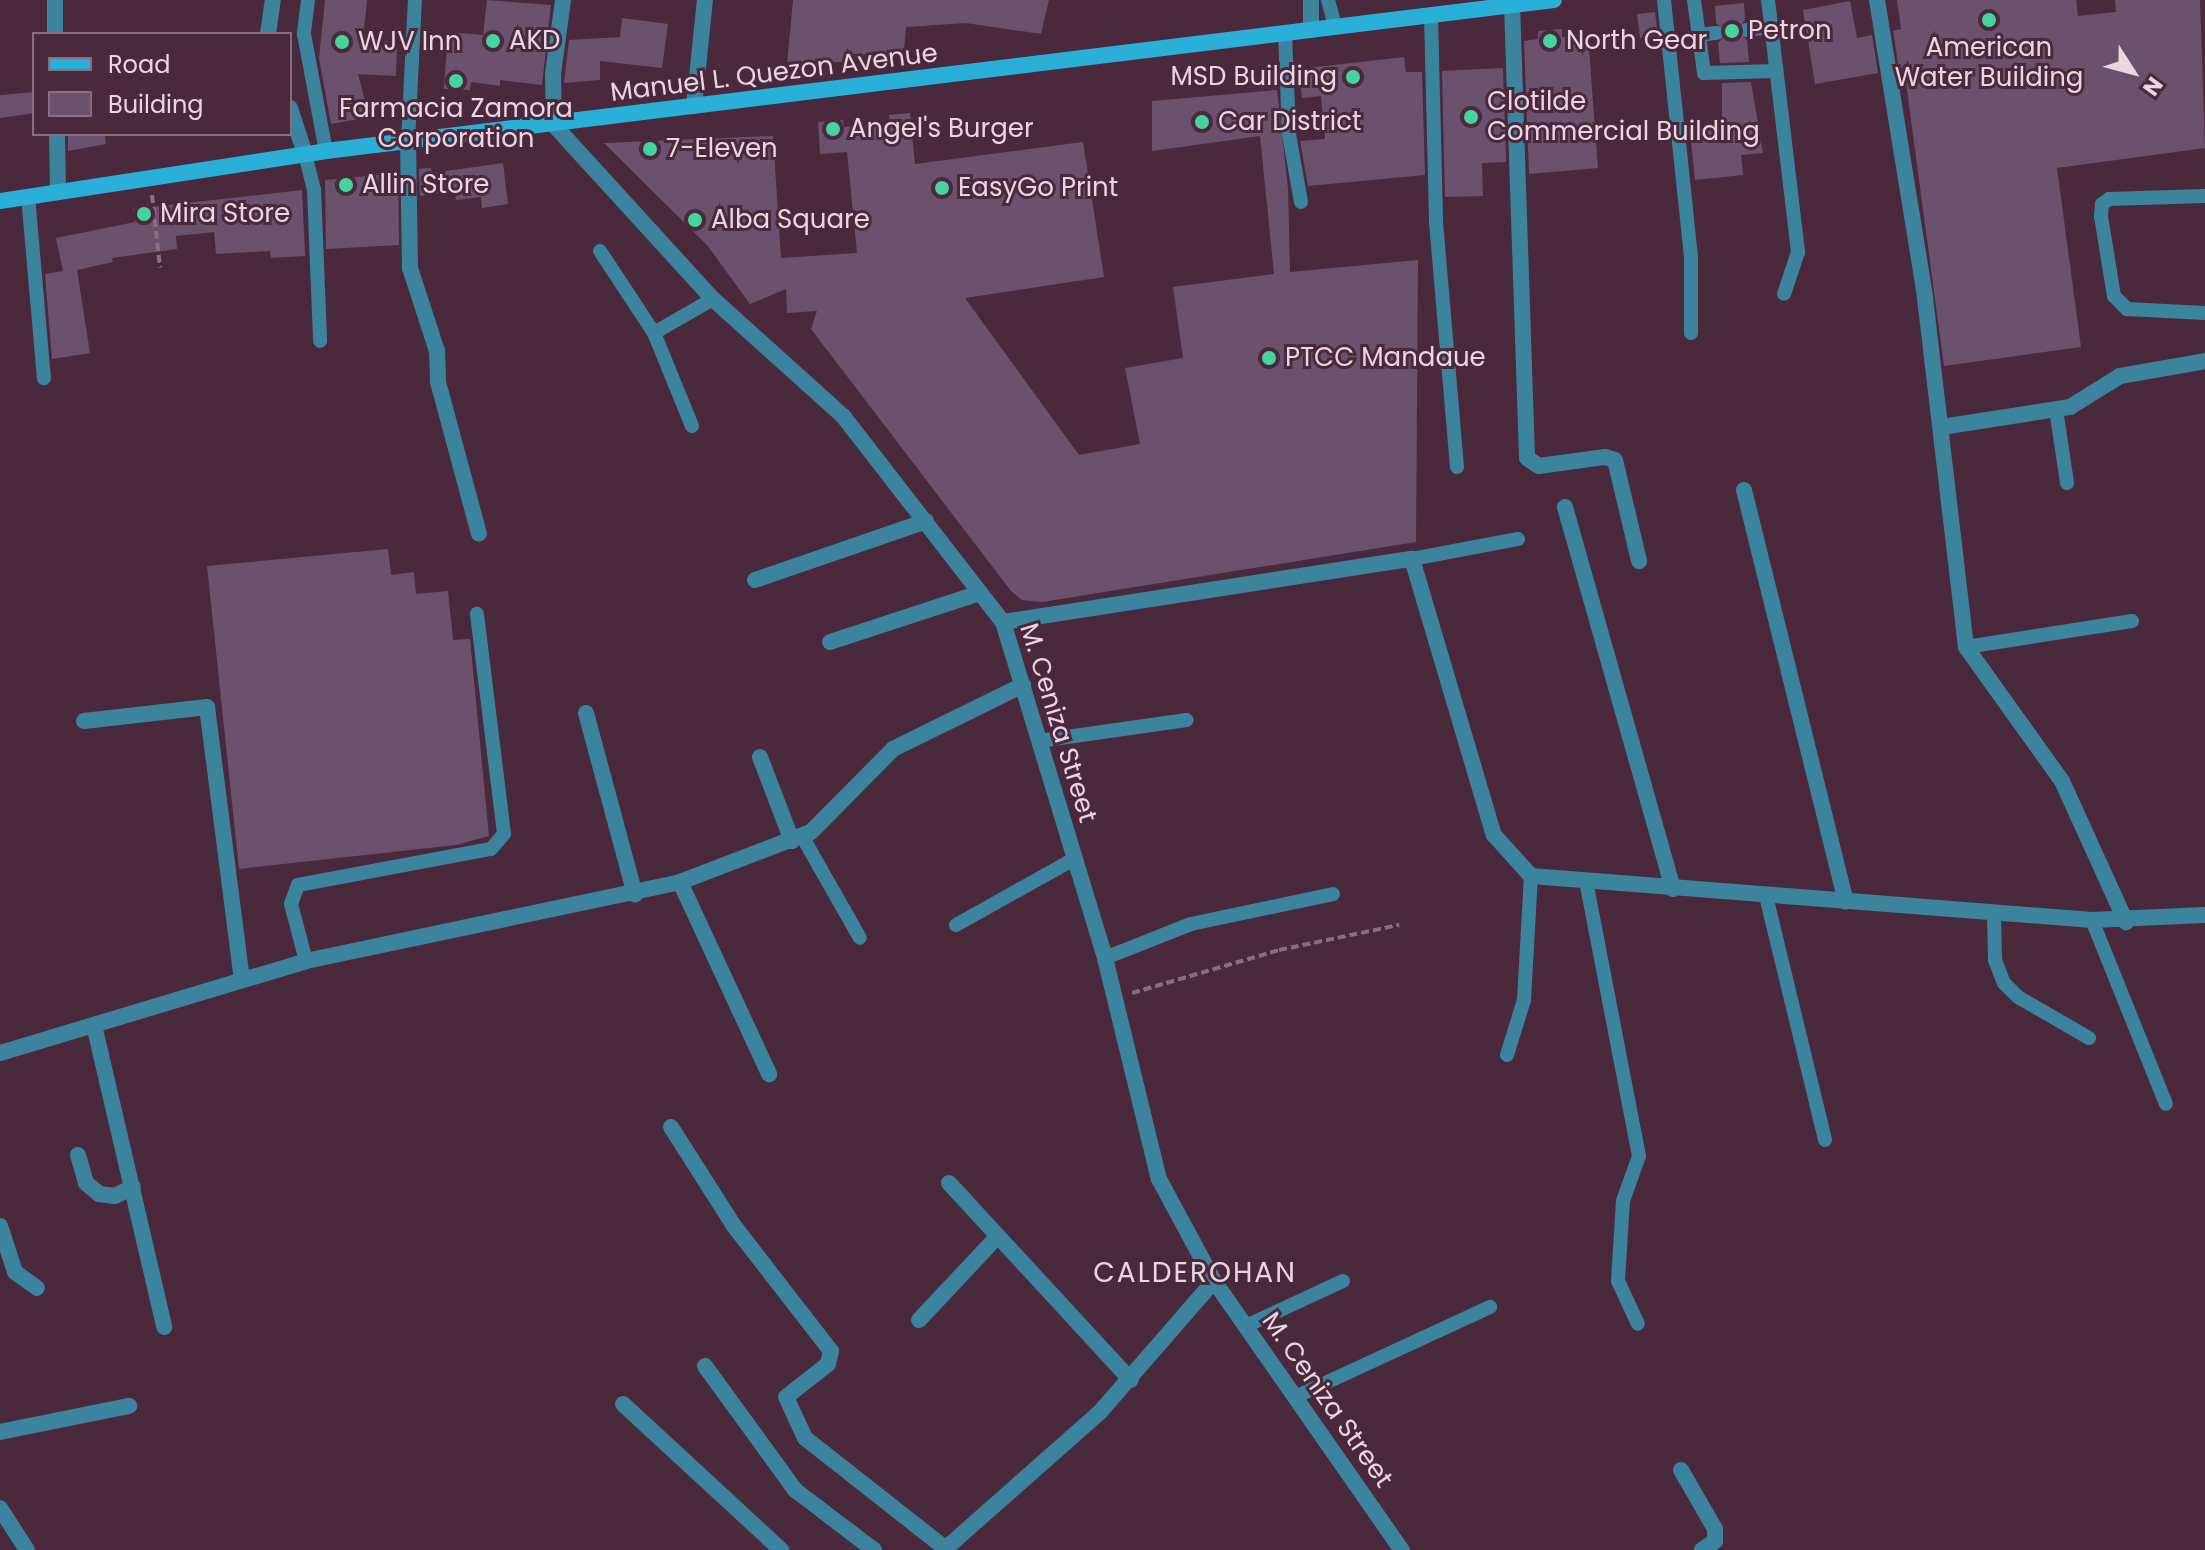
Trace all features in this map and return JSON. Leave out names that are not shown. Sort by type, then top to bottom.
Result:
[{"type":"main road","name":"Manuel L. Quezon Avenue","points":[[0,201],[326,151],[1554,0]]},
{"type":"street","points":[[55,0],[55,32]]},
{"type":"street","points":[[268,32],[273,0]]},
{"type":"street","points":[[554,125],[553,74],[563,0]]},
{"type":"street","points":[[694,106],[705,0]]},
{"type":"street","points":[[1311,0],[1311,30]]},
{"type":"street","points":[[1877,0],[1942,427],[1966,647],[2062,781],[2126,922]]},
{"type":"street","points":[[1512,5],[1527,458],[1539,466],[1605,457],[1615,460],[1639,561]]},
{"type":"street","points":[[292,114],[305,154]]},
{"type":"street","name":"M. Ceniza Street","points":[[554,125],[713,299],[843,416],[1003,622],[1105,958],[1159,1179],[1214,1281],[1402,1550]]},
{"type":"street","points":[[57,136],[58,192]]},
{"type":"street","points":[[408,141],[410,268],[437,351],[438,382],[479,534]]},
{"type":"street","points":[[1942,427],[2070,407],[2120,376],[2205,361]]},
{"type":"street","points":[[1744,490],[1846,902]]},
{"type":"street","points":[[1565,507],[1673,889]]},
{"type":"street","points":[[755,580],[926,521]]},
{"type":"street","points":[[1003,622],[1412,559],[1494,835],[1531,876],[2126,922],[2205,915]]},
{"type":"street","points":[[830,642],[980,593]]},
{"type":"street","points":[[0,1053],[306,961],[635,895],[680,882],[797,838],[893,749],[1023,685]]},
{"type":"street","points":[[84,721],[207,707],[242,980]]},
{"type":"street","points":[[586,713],[635,895]]},
{"type":"street","points":[[760,757],[797,838]]},
{"type":"street","points":[[680,882],[769,1074]]},
{"type":"street","points":[[94,1025],[164,1327]]},
{"type":"street","points":[[671,1127],[734,1226],[831,1351],[828,1364],[786,1397],[805,1438],[945,1549],[1131,1380],[1214,1281]]},
{"type":"street","points":[[78,1155],[86,1183],[99,1194],[115,1196],[133,1187]]},
{"type":"street","points":[[949,1183],[996,1238],[1131,1380]]},
{"type":"street","points":[[0,1226],[15,1272],[37,1288]]},
{"type":"street","points":[[919,1320],[996,1238]]},
{"type":"street","points":[[705,1366],[795,1490],[874,1550]]},
{"type":"street","points":[[623,1404],[781,1550]]},
{"type":"street","points":[[0,1432],[129,1406]]},
{"type":"street","points":[[1681,1470],[1715,1529],[1715,1541],[1702,1550]]},
{"type":"street","points":[[0,1508],[27,1550]]},
{"type":"lane","points":[[308,0],[304,34],[326,151]]},
{"type":"lane","points":[[408,141],[415,0]]},
{"type":"lane","points":[[1328,0],[1335,27]]},
{"type":"lane","points":[[1664,0],[1691,258],[1691,333]]},
{"type":"lane","points":[[1694,0],[1704,73],[1776,71]]},
{"type":"lane","points":[[1768,0],[1798,252],[1784,294]]},
{"type":"lane","points":[[1431,15],[1436,222],[1457,467]]},
{"type":"lane","points":[[1746,30],[1772,27]]},
{"type":"lane","points":[[1285,33],[1289,134],[1301,202]]},
{"type":"lane","points":[[1697,35],[1717,33]]},
{"type":"lane","points":[[305,154],[314,189],[320,341]]},
{"type":"lane","points":[[28,196],[44,378]]},
{"type":"lane","points":[[2205,196],[2109,199],[2102,204],[2101,216],[2114,296],[2127,309],[2205,313]]},
{"type":"lane","points":[[600,251],[654,333],[692,426]]},
{"type":"lane","points":[[654,333],[713,299]]},
{"type":"lane","points":[[2056,409],[2067,483]]},
{"type":"lane","points":[[1412,559],[1518,539]]},
{"type":"lane","points":[[306,961],[291,904],[298,885],[491,849],[504,834],[477,614]]},
{"type":"lane","points":[[1966,647],[2132,621]]},
{"type":"lane","points":[[1039,741],[1187,720]]},
{"type":"lane","points":[[797,838],[860,938]]},
{"type":"lane","points":[[956,925],[1074,859]]},
{"type":"lane","points":[[1507,1055],[1524,1000],[1531,876]]},
{"type":"lane","points":[[1586,881],[1639,1156],[1623,1201],[1618,1281],[1638,1324]]},
{"type":"lane","points":[[1105,958],[1191,924],[1333,894]]},
{"type":"lane","points":[[1766,896],[1825,1140]]},
{"type":"lane","points":[[1994,913],[1995,960],[2004,983],[2018,997],[2089,1038]]},
{"type":"lane","points":[[2092,920],[2166,1104]]},
{"type":"lane","points":[[1246,1326],[1343,1281]]},
{"type":"lane","points":[[1295,1397],[1490,1307]]},
{"type":"path","points":[[151,178],[160,268]]},
{"type":"path","points":[[1114,998],[1279,950],[1399,925]]},
{"type":"building","points":[[325,0],[367,0],[363,40],[397,42],[396,76],[358,74],[369,117],[331,124],[319,58]]},
{"type":"building","points":[[487,0],[551,5],[542,85],[500,80],[500,86],[471,82],[470,90],[444,89],[448,32],[483,35]]},
{"type":"building","points":[[793,0],[1049,0],[1041,34],[966,23],[906,27],[904,50],[843,57],[842,62],[787,64]]},
{"type":"building","points":[[1897,0],[2076,0],[2078,16],[2116,12],[2115,0],[2200,0],[2205,148],[2057,168],[2081,347],[1944,366],[1904,68],[1899,69],[1893,31],[1901,29]]},
{"type":"building","points":[[1850,1],[1857,38],[1872,35],[1878,73],[1815,84],[1803,10]]},
{"type":"building","name":"Petron","points":[[1744,3],[1745,20],[1736,30],[1747,40],[1749,62],[1720,63],[1718,43],[1727,33],[1716,23],[1715,6]]},
{"type":"building","points":[[1655,12],[1658,36],[1640,38],[1637,14]]},
{"type":"building","points":[[622,18],[668,24],[662,68],[600,61],[600,80],[564,83],[569,40],[620,37]]},
{"type":"building","points":[[1562,29],[1562,37],[1588,35],[1598,168],[1529,174],[1524,41],[1538,39],[1538,31]]},
{"type":"building","points":[[1404,57],[1406,72],[1422,72],[1425,175],[1308,186],[1300,141],[1325,139],[1321,96],[1302,98],[1299,69]]},
{"type":"building","name":"Clotilde Commercial Building","points":[[1503,68],[1506,162],[1482,163],[1483,196],[1445,197],[1442,71]]},
{"type":"building","points":[[1751,82],[1763,153],[1741,155],[1743,175],[1695,180],[1690,132],[1722,128],[1722,83]]},
{"type":"building","points":[[1277,90],[1288,188],[1290,272],[1418,260],[1416,542],[1042,602],[1022,600],[1011,591],[811,329],[817,311],[787,313],[786,289],[750,304],[707,245],[604,143],[773,136],[781,258],[857,253],[847,152],[820,154],[818,122],[843,120],[844,127],[890,122],[889,115],[910,113],[915,164],[1083,142],[1104,277],[965,298],[1079,455],[1140,444],[1125,368],[1183,358],[1173,287],[1274,274],[1260,136],[1152,151],[1152,101]]},
{"type":"building","points":[[32,92],[32,113],[0,118],[0,95]]},
{"type":"building","points":[[68,136],[105,136],[106,144],[68,151]]},
{"type":"building","points":[[503,163],[508,204],[482,208],[481,197],[456,200],[455,191],[420,196],[419,169],[431,168],[432,173]]},
{"type":"building","points":[[398,173],[399,245],[326,249],[325,180]]},
{"type":"building","points":[[302,190],[305,256],[271,258],[270,251],[216,254],[214,232],[176,236],[177,249],[112,258],[113,262],[77,270],[90,353],[52,359],[45,274],[63,271],[56,238],[135,222],[133,209]]},
{"type":"building","points":[[388,549],[391,575],[414,572],[416,594],[448,591],[453,640],[470,639],[489,836],[456,845],[239,869],[207,566]]},
{"type":"place","name":"American Water Building","points":[[1989,20]]},
{"type":"place","name":"Petron","points":[[1732,31]]},
{"type":"place","name":"AKD","points":[[493,41]]},
{"type":"place","name":"North Gear","points":[[1550,41]]},
{"type":"place","name":"WJV Inn","points":[[342,42]]},
{"type":"place","name":"MSD Building","points":[[1353,77]]},
{"type":"place","name":"Farmacia Zamora Corporation","points":[[456,81]]},
{"type":"place","name":"Clotilde Commercial Building","points":[[1471,117]]},
{"type":"place","name":"Car District","points":[[1202,122]]},
{"type":"place","name":"Angel's Burger","points":[[833,129]]},
{"type":"place","name":"7-Eleven","points":[[650,149]]},
{"type":"place","name":"Allin Store","points":[[346,185]]},
{"type":"place","name":"EasyGo Print","points":[[942,188]]},
{"type":"place","name":"Mira Store","points":[[144,214]]},
{"type":"place","name":"Alba Square","points":[[695,220]]},
{"type":"place","name":"PTCC Mandaue","points":[[1269,358]]},
{"type":"district","name":"CALDEROHAN","points":[[1195,1273]]}]
